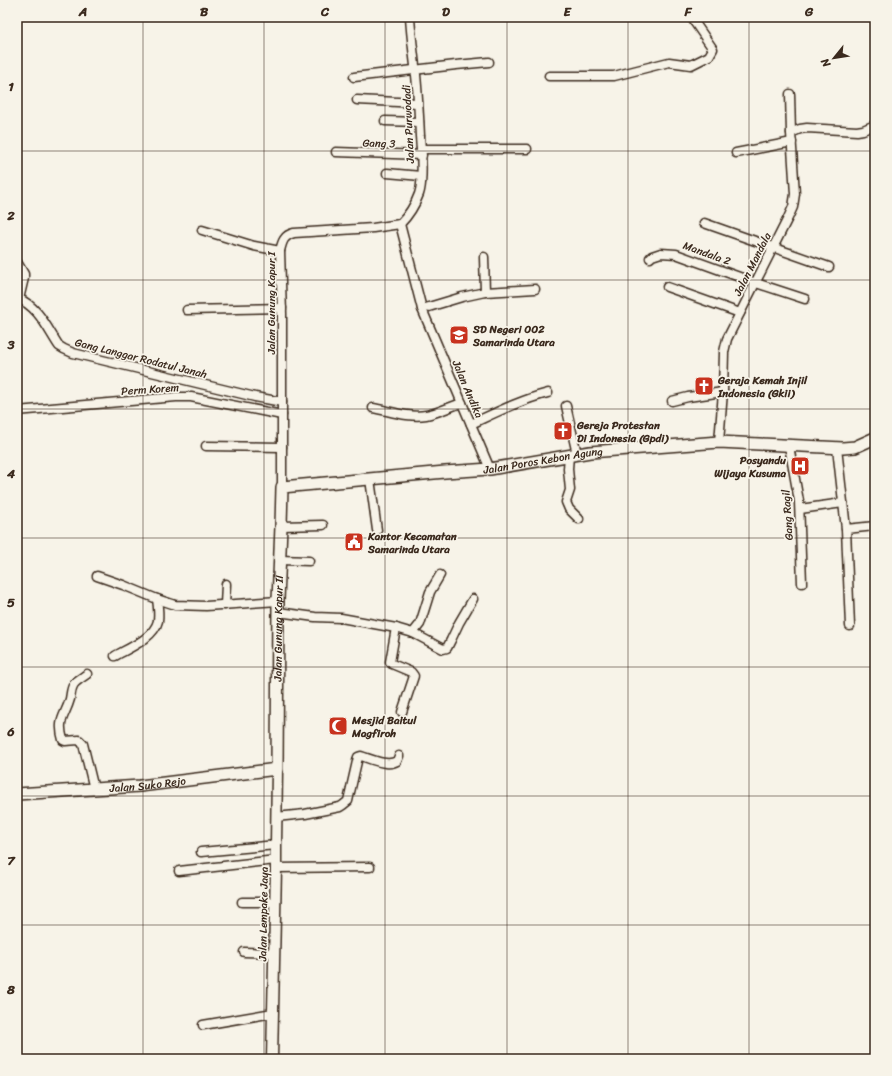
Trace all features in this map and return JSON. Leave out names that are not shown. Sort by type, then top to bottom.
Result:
[{"type":"main road","name":"Jalan Poros Kebon Agung","points":[[282,487],[445,472],[490,470],[573,455],[719,442],[837,448],[855,447],[875,438]]},
{"type":"main road","name":"Jalan Gunung Kapur II","points":[[277,769],[278,606],[282,487]]},
{"type":"main road","name":"Jalan Suko Rejo","points":[[17,794],[147,785],[277,769]]},
{"type":"street","name":"Jalan Purwodadi","points":[[400,224],[412,210],[421,187],[421,152],[416,69],[410,17]]},
{"type":"street","points":[[548,76],[614,76],[669,62],[691,65],[709,56],[713,49],[691,17]]},
{"type":"street","points":[[354,77],[489,62]]},
{"type":"street","name":"Jalan Mandala","points":[[719,442],[723,392],[724,346],[793,207],[796,194],[791,133],[790,94]]},
{"type":"street","points":[[357,100],[418,103]]},
{"type":"street","points":[[385,121],[419,122]]},
{"type":"street","points":[[791,133],[803,128],[862,130],[875,125]]},
{"type":"street","points":[[736,153],[792,142]]},
{"type":"street","name":"Gang 3","points":[[336,152],[421,152],[528,149]]},
{"type":"street","points":[[388,173],[421,176]]},
{"type":"street","points":[[704,222],[830,267]]},
{"type":"street","name":"Jalan Gunung Kapur I","points":[[282,487],[282,308],[280,251],[284,238],[289,234],[294,233],[373,228],[400,224]]},
{"type":"street","name":"Jalan Andika","points":[[400,224],[422,309],[490,470]]},
{"type":"street","points":[[202,230],[254,246],[280,251]]},
{"type":"street","name":"Mandala 2","points":[[650,258],[661,253],[676,254],[756,283],[805,298]]},
{"type":"street","points":[[484,257],[485,292]]},
{"type":"street","points":[[17,262],[24,274],[18,298]]},
{"type":"street","points":[[667,287],[740,313]]},
{"type":"street","points":[[422,309],[485,292],[535,289]]},
{"type":"street","name":"Gang Langgar Rodatul Janah","points":[[18,298],[35,310],[59,346],[73,353],[255,397],[282,402]]},
{"type":"street","points":[[187,310],[282,308]]},
{"type":"street","points":[[672,401],[723,392]]},
{"type":"street","points":[[471,424],[508,406],[548,393]]},
{"type":"street","name":"Perm Korem","points":[[17,411],[158,398],[191,397],[282,415]]},
{"type":"street","points":[[373,408],[415,416],[426,415],[462,403]]},
{"type":"street","points":[[566,406],[573,455],[568,469],[570,490],[566,502],[569,510],[579,519]]},
{"type":"street","points":[[206,446],[282,447]]},
{"type":"street","name":"Gang Ragil","points":[[789,446],[800,509],[802,583]]},
{"type":"street","points":[[837,448],[846,529],[850,626]]},
{"type":"street","points":[[370,479],[377,530]]},
{"type":"street","points":[[800,509],[843,503]]},
{"type":"street","points":[[281,526],[322,525]]},
{"type":"street","points":[[846,529],[875,526]]},
{"type":"street","points":[[280,560],[309,561]]},
{"type":"street","points":[[414,633],[420,624],[430,592],[440,575]]},
{"type":"street","points":[[97,576],[171,604],[183,606],[278,606],[315,616],[341,618],[396,628],[414,633],[442,649],[445,649],[451,640],[473,600]]},
{"type":"street","points":[[225,605],[226,584]]},
{"type":"street","points":[[115,656],[136,644],[150,634],[154,629],[159,615],[157,599]]},
{"type":"street","points":[[396,628],[391,663],[411,672],[414,676],[402,712]]},
{"type":"street","points":[[87,674],[75,682],[70,700],[61,719],[60,726],[63,740],[79,740],[83,744],[94,789]]},
{"type":"street","points":[[276,817],[304,814],[343,805],[348,800],[358,757],[361,756],[378,761],[393,763],[397,761],[399,756]]},
{"type":"street","name":"Jalan Lempake Jaya","points":[[272,1059],[276,902],[277,769]]},
{"type":"street","points":[[201,852],[276,845]]},
{"type":"street","points":[[179,871],[276,864],[370,867]]},
{"type":"street","points":[[242,902],[276,902]]},
{"type":"street","points":[[244,952],[274,952]]},
{"type":"street","points":[[203,1025],[273,1013]]},
{"type":"place","name":"SD Negeri 002 Samarinda Utara","points":[[459,335]]},
{"type":"place","name":"Geraja Kemah Injil Indonesia (Gkii)","points":[[704,386]]},
{"type":"place","name":"Gereja Protestan Di Indonesia (Gpdi)","points":[[563,431]]},
{"type":"place","name":"Posyandu Wijaya Kusuma","points":[[800,466]]},
{"type":"place","name":"Kantor Kecamatan Samarinda Utara","points":[[354,542]]},
{"type":"place","name":"Mesjid Baitul Magfiroh","points":[[338,726]]}]
